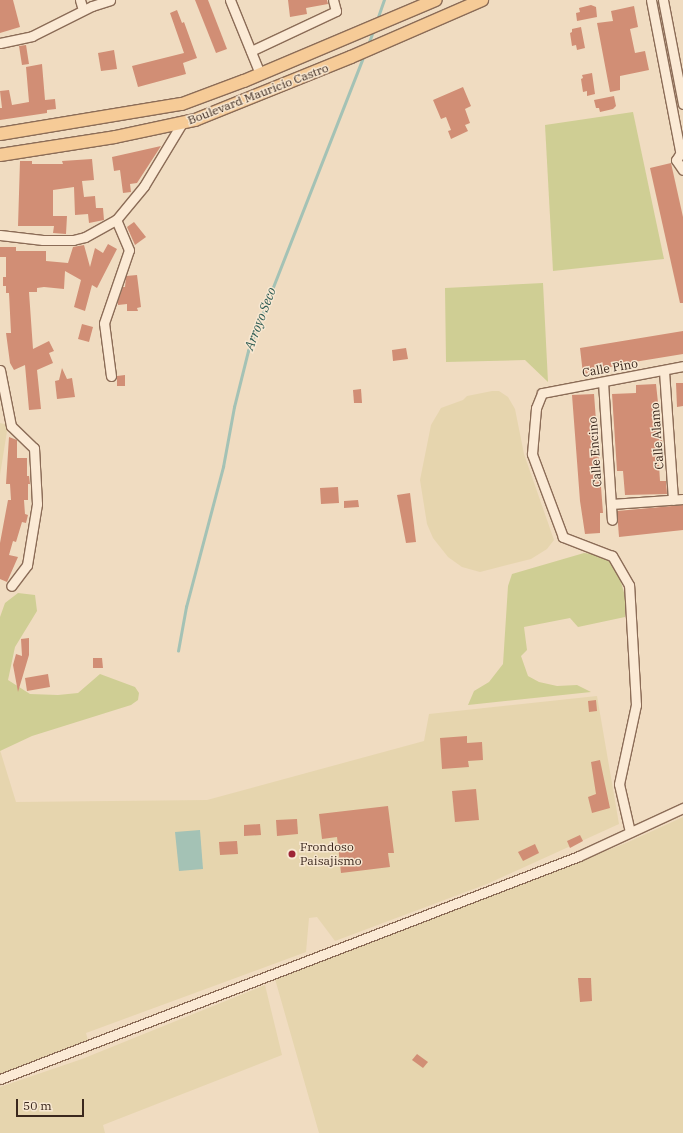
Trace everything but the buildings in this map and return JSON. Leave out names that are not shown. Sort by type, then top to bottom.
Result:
[{"type":"main road","name":"Boulevard Mauricio Castro","points":[[0,134],[166,109],[260,74],[361,33],[436,0]]},
{"type":"main road","name":"Boulevard Mauricio Castro","points":[[0,155],[182,123],[351,57],[482,0]]},
{"type":"street","points":[[80,0],[83,10]]},
{"type":"street","points":[[0,44],[32,36],[83,10],[110,0]]},
{"type":"street","points":[[230,0],[260,74]]},
{"type":"street","points":[[251,52],[336,11],[333,0]]},
{"type":"street","points":[[651,0],[682,150],[676,160],[683,170]]},
{"type":"street","points":[[663,0],[683,104]]},
{"type":"street","points":[[0,235],[43,240],[73,240],[85,237],[116,220],[144,186],[182,123]]},
{"type":"street","points":[[111,376],[104,323],[129,250],[116,220]]},
{"type":"street","name":"Calle Pino","points":[[630,832],[619,784],[636,705],[629,585],[612,556],[606,551],[570,541],[563,537],[532,454],[536,408],[542,393],[664,371],[683,366]]},
{"type":"street","points":[[0,370],[8,418],[16,431],[29,441],[34,448],[36,520],[27,565],[11,586]]},
{"type":"street","name":"Calle Alamo","points":[[664,371],[673,500]]},
{"type":"street","name":"Calle Encino","points":[[603,382],[612,520]]},
{"type":"street","points":[[611,504],[683,499]]},
{"type":"street","points":[[0,1079],[579,856],[683,808]]},
{"type":"shaded area","points":[[633,112],[664,259],[553,271],[545,125]]},
{"type":"shaded area","points":[[543,283],[548,382],[525,360],[446,362],[445,288]]},
{"type":"shaded area","points":[[499,391],[508,397],[515,409],[524,454],[554,540],[547,549],[531,559],[480,572],[462,567],[448,557],[433,538],[427,524],[420,480],[431,425],[441,408],[463,400],[467,396]]},
{"type":"shaded area","points":[[0,423],[8,425],[0,475]]},
{"type":"shaded area","points":[[584,553],[601,555],[609,560],[619,575],[625,596],[625,617],[578,627],[570,618],[524,627],[527,650],[521,656],[528,676],[539,682],[557,686],[577,685],[591,692],[468,705],[474,691],[489,682],[503,664],[508,586],[512,574]]},
{"type":"shaded area","points":[[18,593],[35,595],[37,611],[15,647],[8,680],[30,694],[58,695],[78,693],[100,674],[135,687],[139,693],[138,700],[131,705],[32,736],[0,751],[0,617],[5,603]]},
{"type":"shaded area","name":"Frondoso Paisajismo","points":[[597,696],[619,824],[487,884],[335,941],[317,917],[309,918],[306,952],[86,1033],[90,1048],[0,1081],[0,750],[16,802],[207,800],[424,741],[429,714]]},
{"type":"shaded area","points":[[683,817],[683,1133],[319,1133],[275,979],[626,843]]},
{"type":"shaded area","points":[[200,830],[203,869],[179,871],[175,832]]},
{"type":"shaded area","points":[[265,985],[282,1055],[103,1125],[105,1133],[0,1133],[0,1087],[82,1059]]},
{"type":"waterway","name":"Arroyo Seco","points":[[377,20],[384,0]]},
{"type":"waterway","name":"Arroyo Seco","points":[[368,45],[373,31]]},
{"type":"waterway","name":"Arroyo Seco","points":[[178,651],[186,607],[223,467],[234,407],[248,351],[363,57]]},
{"type":"place","name":"Frondoso Paisajismo","points":[[292,854]]}]
